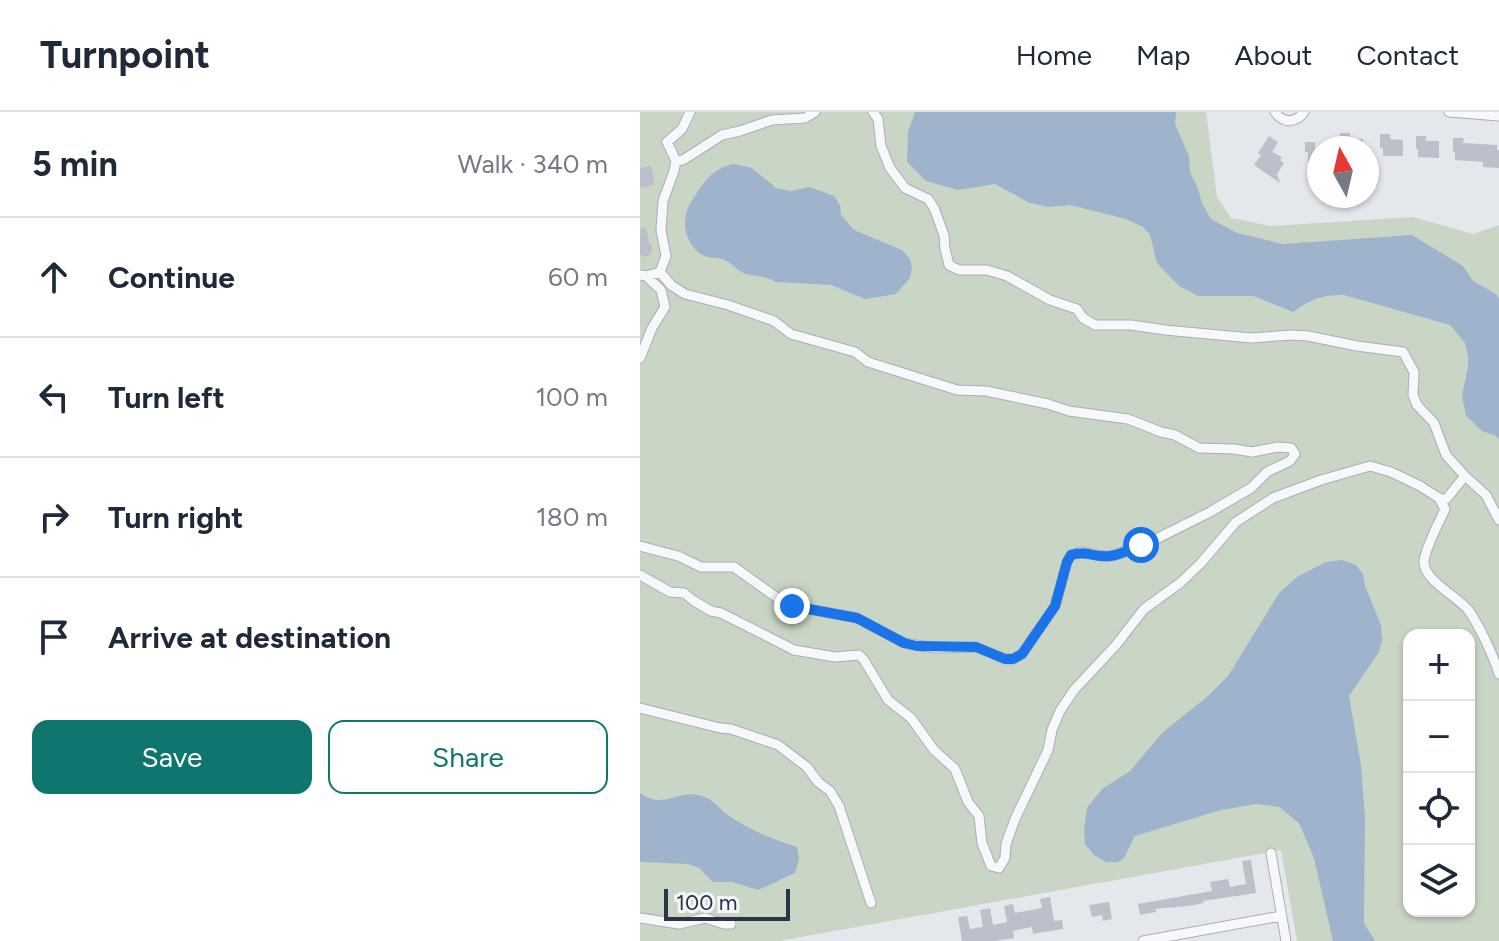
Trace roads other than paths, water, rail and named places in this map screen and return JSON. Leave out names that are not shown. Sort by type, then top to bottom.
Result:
[{"type":"street","points":[[660,272],[666,256],[661,230],[663,201],[676,161],[667,142],[682,129],[690,112]]},
{"type":"street","points":[[676,161],[683,160],[722,135],[772,120],[805,118],[815,112]]},
{"type":"street","points":[[873,112],[878,119],[881,146],[890,168],[905,188],[928,199],[944,235],[949,265],[959,270],[987,270],[1007,276],[1050,300],[1077,309],[1083,318],[1095,325],[1131,325],[1251,338],[1308,336],[1403,352],[1414,372],[1413,395],[1417,405],[1434,423],[1446,455],[1495,505],[1499,520]]},
{"type":"street","points":[[1275,112],[1288,121],[1300,118],[1304,112]]},
{"type":"street","points":[[1449,112],[1499,116]]},
{"type":"street","points":[[643,275],[660,272]]},
{"type":"street","points":[[640,546],[678,556],[701,567],[734,567],[783,602],[857,618],[904,643],[935,648],[976,647],[1005,659],[1013,659],[1022,654],[1055,606],[1071,555],[1081,552],[1112,556],[1150,542],[1223,505],[1251,488],[1267,472],[1290,461],[1295,454],[1291,448],[1278,447],[1252,452],[1199,448],[1175,435],[1128,419],[1069,411],[986,391],[957,390],[868,362],[855,352],[791,334],[774,321],[685,294],[671,285],[660,272]]},
{"type":"street","points":[[640,358],[652,328],[665,307],[661,290],[643,275]]},
{"type":"street","points":[[640,575],[670,592],[684,593],[711,611],[721,613],[794,650],[835,657],[859,655],[888,700],[911,718],[928,743],[955,769],[968,802],[979,816],[982,843],[991,866],[999,868],[1005,858],[1006,844],[1015,819],[1048,750],[1060,711],[1074,690],[1144,609],[1180,583],[1236,522],[1273,498],[1370,466],[1391,472],[1444,500],[1465,476]]},
{"type":"street","points":[[1439,498],[1445,509],[1424,560],[1425,571],[1472,614],[1499,674]]},
{"type":"street","points":[[640,708],[731,729],[778,745],[807,767],[818,782],[830,791],[839,806],[871,903]]},
{"type":"street","points":[[1271,853],[1286,941]]},
{"type":"street","points":[[1143,941],[1281,916]]},
{"type":"street","points":[[640,918],[679,924],[705,918],[731,924]]},
{"type":"water","points":[[915,112],[1176,112],[1175,124],[1189,156],[1190,172],[1202,203],[1211,219],[1237,233],[1283,244],[1412,235],[1463,266],[1473,281],[1496,294],[1499,299],[1499,440],[1482,431],[1466,416],[1462,395],[1468,356],[1465,343],[1450,325],[1344,295],[1317,299],[1293,312],[1253,296],[1198,296],[1179,286],[1157,263],[1150,235],[1143,227],[1126,219],[1070,205],[1049,207],[1030,203],[995,184],[958,190],[926,181],[907,162],[908,132]]},
{"type":"water","points":[[734,164],[752,168],[776,188],[791,191],[810,187],[834,196],[840,205],[841,215],[854,230],[902,250],[910,259],[910,278],[896,294],[865,299],[831,285],[776,282],[746,274],[725,260],[701,254],[687,236],[686,213],[710,176]]},
{"type":"water","points":[[1342,560],[1356,565],[1363,574],[1381,625],[1379,652],[1349,696],[1361,765],[1365,818],[1364,923],[1375,941],[1333,941],[1314,858],[1299,823],[1279,807],[1256,804],[1221,810],[1135,836],[1124,858],[1118,862],[1106,862],[1094,855],[1085,844],[1084,830],[1087,808],[1102,789],[1130,771],[1163,732],[1228,676],[1279,593],[1297,577],[1326,562]]},
{"type":"water","points":[[640,793],[656,800],[691,794],[708,799],[745,826],[797,847],[799,860],[795,873],[758,890],[732,882],[713,882],[699,868],[688,864],[640,862]]}]
